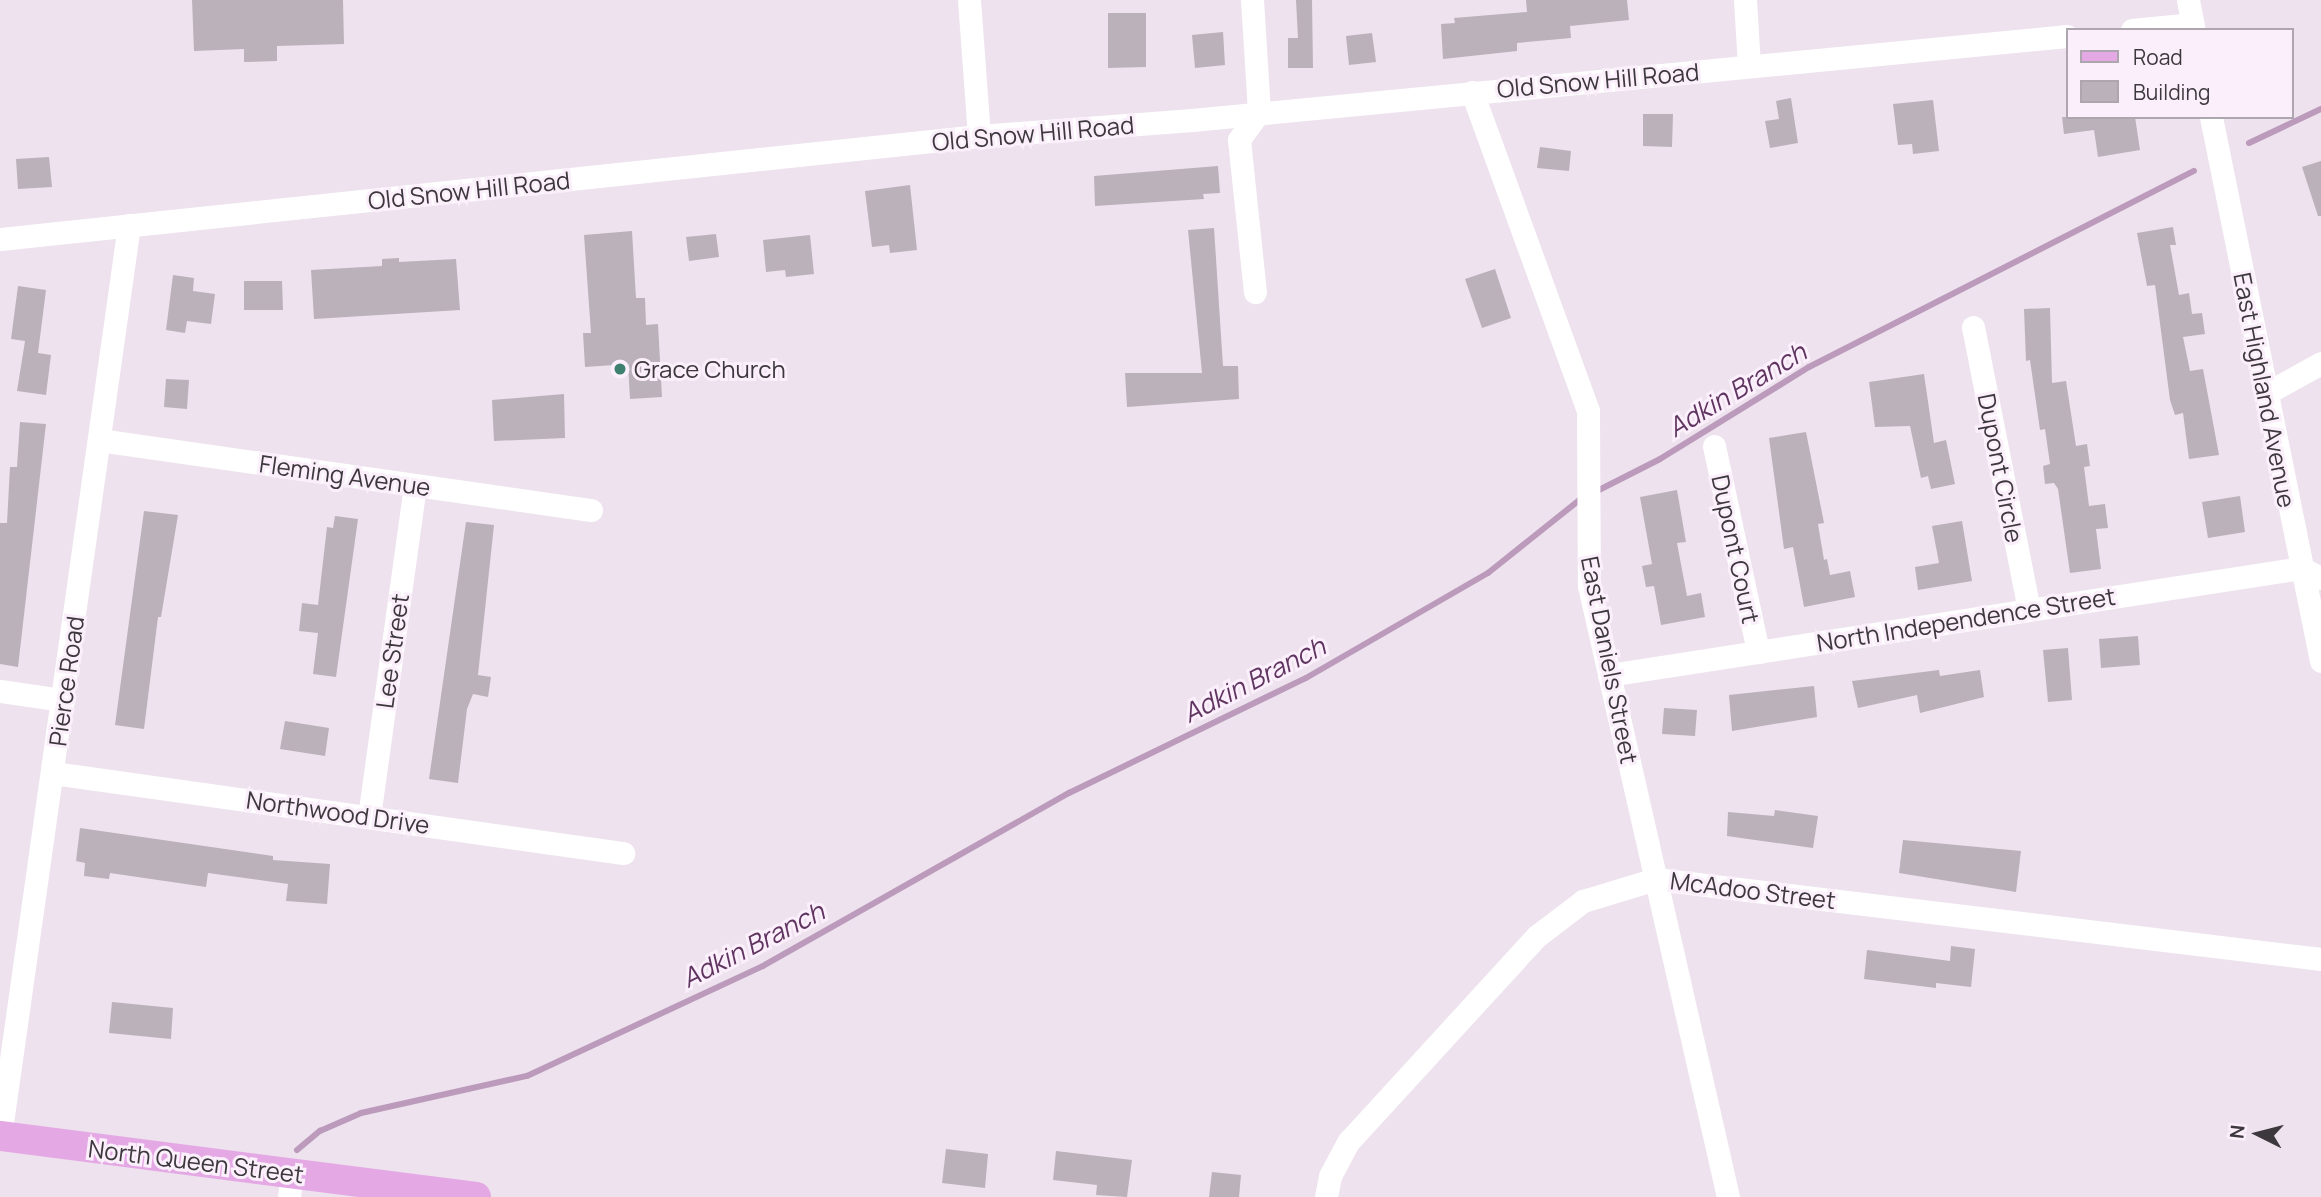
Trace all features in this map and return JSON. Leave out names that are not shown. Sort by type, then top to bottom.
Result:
[{"type":"main road","name":"North Queen Street","points":[[0,1136],[291,1185],[476,1197]]},
{"type":"street","points":[[969,0],[979,136]]},
{"type":"street","points":[[1252,0],[1259,112],[1239,140],[1255,292]]},
{"type":"street","points":[[1745,0],[1749,66]]},
{"type":"street","points":[[2173,28],[2194,27],[2188,0]]},
{"type":"street","name":"Old Snow Hill Road","points":[[0,239],[979,136],[2066,36]]},
{"type":"street","name":"East Daniels Street","points":[[1472,92],[1588,411],[1590,586],[1728,1197]]},
{"type":"street","name":"East Highland Avenue","points":[[2211,119],[2265,394],[2311,573],[2321,662]]},
{"type":"street","name":"Pierce Road","points":[[0,1136],[129,225]]},
{"type":"street","name":"Dupont Circle","points":[[1973,327],[2029,609]]},
{"type":"street","points":[[2265,394],[2321,363]]},
{"type":"street","name":"Fleming Avenue","points":[[99,440],[592,510]]},
{"type":"street","name":"Dupont Court","points":[[1714,446],[1758,652]]},
{"type":"street","name":"Lee Street","points":[[369,817],[415,485]]},
{"type":"street","name":"North Independence Street","points":[[1609,675],[2029,609],[2311,573]]},
{"type":"street","points":[[0,691],[63,700]]},
{"type":"street","name":"Northwood Drive","points":[[53,773],[622,853]]},
{"type":"street","name":"McAdoo Street","points":[[1326,1197],[1329,1176],[1349,1141],[1537,936],[1583,901],[1656,879],[2321,959]]},
{"type":"building","points":[[192,0],[343,0],[344,44],[277,46],[277,61],[244,62],[244,49],[194,51]]},
{"type":"building","points":[[1296,0],[1312,0],[1313,68],[1288,68],[1288,38],[1298,38]]},
{"type":"building","points":[[1526,0],[1627,0],[1629,20],[1570,26],[1571,38],[1517,43],[1517,51],[1443,59],[1441,24],[1455,23],[1454,18],[1527,12]]},
{"type":"building","points":[[1108,13],[1146,13],[1146,67],[1108,68]]},
{"type":"building","points":[[1223,32],[1225,65],[1195,68],[1192,35]]},
{"type":"building","points":[[1372,33],[1376,62],[1349,65],[1346,36]]},
{"type":"building","points":[[1791,98],[1798,143],[1770,148],[1765,121],[1779,119],[1776,101]]},
{"type":"building","points":[[1933,100],[1939,151],[1913,154],[1912,144],[1898,145],[1893,104]]},
{"type":"building","points":[[1643,114],[1673,114],[1672,147],[1643,146]]},
{"type":"building","points":[[2062,117],[2135,119],[2140,150],[2098,157],[2094,130],[2064,134]]},
{"type":"building","points":[[1540,147],[1571,151],[1569,171],[1537,168]]},
{"type":"building","points":[[49,157],[52,187],[18,189],[16,159]]},
{"type":"building","points":[[2321,161],[2321,216],[2318,216],[2302,167]]},
{"type":"building","points":[[1218,166],[1220,193],[1203,194],[1204,199],[1095,206],[1094,176]]},
{"type":"building","points":[[910,185],[917,250],[890,253],[889,245],[872,247],[865,191]]},
{"type":"building","points":[[2173,227],[2176,245],[2170,245],[2179,295],[2189,293],[2192,314],[2202,313],[2205,334],[2183,337],[2190,371],[2203,369],[2219,455],[2189,459],[2183,413],[2175,415],[2170,400],[2155,285],[2147,286],[2137,233]]},
{"type":"building","points":[[1214,228],[1223,366],[1238,366],[1239,399],[1127,407],[1125,373],[1202,373],[1188,230]]},
{"type":"building","points":[[632,231],[636,298],[645,298],[646,325],[658,324],[662,397],[630,399],[628,364],[585,367],[583,333],[591,333],[584,235]]},
{"type":"building","points":[[716,234],[719,257],[689,261],[686,237]]},
{"type":"building","points":[[810,235],[814,274],[786,277],[785,270],[766,272],[763,240]]},
{"type":"building","points":[[399,258],[399,262],[456,259],[460,310],[314,319],[311,270],[382,266],[382,259]]},
{"type":"building","points":[[1495,269],[1511,318],[1482,328],[1465,279]]},
{"type":"building","points":[[173,275],[194,278],[193,291],[215,294],[211,324],[187,321],[185,333],[166,330]]},
{"type":"building","points":[[244,281],[282,281],[283,310],[244,310]]},
{"type":"building","points":[[18,286],[46,290],[38,353],[51,355],[46,395],[17,391],[25,341],[11,339]]},
{"type":"building","points":[[2050,308],[2052,383],[2066,381],[2076,446],[2087,444],[2090,466],[2084,467],[2089,506],[2105,504],[2108,528],[2096,529],[2101,569],[2070,573],[2058,489],[2054,483],[2045,484],[2043,466],[2050,464],[2045,429],[2040,430],[2030,360],[2026,361],[2024,309]]},
{"type":"building","points":[[1924,374],[1934,443],[1946,440],[1955,484],[1931,489],[1928,476],[1921,478],[1910,426],[1875,427],[1869,382]]},
{"type":"building","points":[[166,379],[189,380],[187,409],[164,407]]},
{"type":"building","points":[[564,394],[565,438],[494,441],[492,400]]},
{"type":"building","points":[[20,422],[46,424],[18,667],[0,664],[0,523],[7,523],[10,467],[17,467]]},
{"type":"building","points":[[1806,432],[1824,523],[1818,524],[1824,560],[1827,559],[1830,575],[1850,571],[1855,597],[1804,607],[1793,547],[1784,549],[1769,438]]},
{"type":"building","points":[[1677,490],[1686,542],[1677,543],[1687,596],[1701,593],[1705,617],[1661,625],[1654,586],[1646,587],[1642,566],[1652,564],[1640,497]]},
{"type":"building","points":[[2240,496],[2245,532],[2208,538],[2202,502]]},
{"type":"building","points":[[144,511],[178,515],[161,617],[158,617],[144,729],[115,725]]},
{"type":"building","points":[[335,516],[358,519],[336,677],[313,674],[318,633],[299,631],[302,603],[318,605],[327,527],[333,528]]},
{"type":"building","points":[[1962,521],[1972,581],[1918,590],[1915,567],[1939,563],[1932,526]]},
{"type":"building","points":[[466,522],[494,525],[478,675],[491,677],[488,697],[473,694],[467,709],[458,783],[429,779]]},
{"type":"building","points":[[2138,636],[2140,665],[2101,668],[2099,639]]},
{"type":"building","points":[[2068,648],[2072,700],[2048,702],[2043,650]]},
{"type":"building","points":[[1939,670],[1940,676],[1980,670],[1984,697],[1920,713],[1917,695],[1858,708],[1852,681]]},
{"type":"building","points":[[1814,686],[1817,717],[1732,731],[1729,695]]},
{"type":"building","points":[[1664,708],[1697,710],[1695,736],[1662,734]]},
{"type":"building","points":[[285,721],[329,728],[325,756],[280,749]]},
{"type":"building","points":[[1775,810],[1818,816],[1813,848],[1727,836],[1728,812],[1774,816]]},
{"type":"building","points":[[80,828],[273,856],[273,860],[330,864],[327,904],[286,901],[288,884],[208,873],[206,887],[110,873],[109,879],[84,876],[85,863],[76,861]]},
{"type":"building","points":[[1903,840],[2021,851],[2016,892],[1899,873]]},
{"type":"building","points":[[1951,946],[1975,949],[1971,987],[1936,983],[1936,988],[1864,979],[1867,950],[1950,961]]},
{"type":"building","points":[[112,1002],[173,1008],[171,1039],[109,1033]]},
{"type":"building","points":[[946,1149],[988,1154],[985,1188],[942,1183]]},
{"type":"building","points":[[1056,1151],[1132,1160],[1127,1197],[1096,1195],[1097,1185],[1053,1180]]},
{"type":"building","points":[[1212,1172],[1241,1175],[1239,1197],[1209,1197]]},
{"type":"waterway","name":"Adkin Branch","points":[[2249,143],[2321,109]]},
{"type":"waterway","name":"Adkin Branch","points":[[1595,492],[1660,459],[1809,367],[2194,171]]},
{"type":"waterway","name":"Adkin Branch","points":[[297,1150],[320,1131],[361,1113],[527,1076],[763,966],[1069,793],[1306,678],[1488,573],[1582,498]]},
{"type":"place","name":"Grace Church","points":[[620,369]]}]
